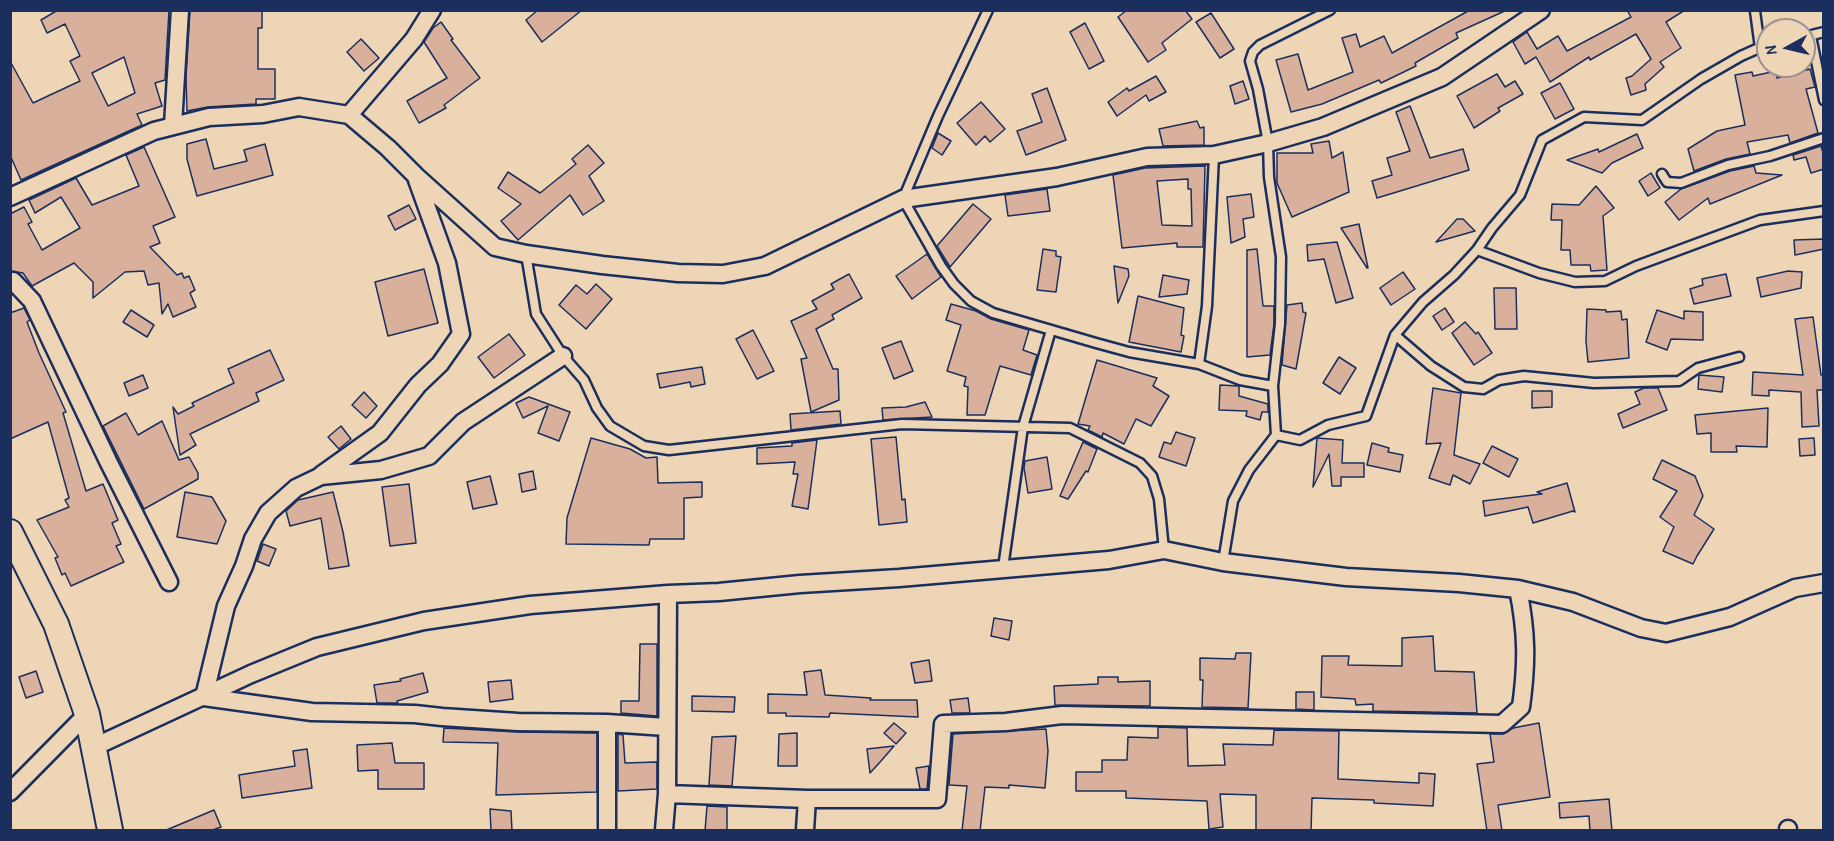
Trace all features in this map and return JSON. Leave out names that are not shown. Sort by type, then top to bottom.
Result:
[{"type":"main road","points":[[10,532],[56,624],[87,714],[110,831]]},
{"type":"street","points":[[173,125],[180,10]]},
{"type":"street","points":[[349,115],[414,39],[432,10]]},
{"type":"street","points":[[10,197],[154,131],[173,125],[209,117],[263,114],[299,107],[349,115],[495,247],[526,254],[656,271],[723,274],[765,266],[903,199],[1057,177],[1147,157],[1214,155],[1268,143],[1323,127],[1442,77],[1541,10]]},
{"type":"street","points":[[204,698],[226,606],[253,539],[268,513],[296,488],[321,476],[380,433],[418,385],[440,364],[461,334],[447,263],[416,176]]},
{"type":"street","points":[[10,283],[13,281],[32,301],[108,461],[169,582]]},
{"type":"street","points":[[321,476],[381,470],[429,456],[463,422],[563,356]]},
{"type":"street","points":[[94,747],[204,698],[251,674],[317,647],[424,621],[530,605],[1108,560],[1164,550],[1223,562],[1346,577],[1460,583],[1518,589],[1573,603],[1641,628],[1666,633],[1730,617],[1795,588],[1824,583]]},
{"type":"street","points":[[667,794],[807,799],[937,800],[943,724],[1006,722],[1062,715],[1502,724],[1521,707],[1526,668],[1525,625],[1518,589]]},
{"type":"street","points":[[664,831],[667,794],[668,594]]},
{"type":"street","points":[[204,698],[312,712],[415,714],[518,722],[607,723],[666,727]]},
{"type":"street","points":[[10,792],[87,714]]},
{"type":"street","points":[[607,723],[608,831]]},
{"type":"street","points":[[805,831],[807,799]]},
{"type":"lane","points":[[1223,562],[1233,501],[1249,470],[1276,435],[1273,386],[1280,324],[1281,258],[1269,177],[1268,143],[1258,89],[1250,61],[1253,52],[1260,45],[1330,10]]},
{"type":"lane","points":[[989,11],[938,116],[903,199],[941,266],[954,284],[971,301],[993,313],[1130,352],[1198,364],[1240,380],[1273,386]]},
{"type":"lane","points":[[1276,435],[1300,440],[1328,425],[1366,416],[1395,335],[1423,302],[1454,275],[1477,250],[1520,195],[1542,140],[1584,117],[1642,120],[1701,79],[1756,50]]},
{"type":"lane","points":[[1816,68],[1824,100]]},
{"type":"lane","points":[[1662,174],[1668,182],[1681,183],[1728,165],[1770,156],[1824,138]]},
{"type":"lane","points":[[1198,364],[1207,306],[1214,155]]},
{"type":"lane","points":[[1477,250],[1539,273],[1575,282],[1605,281],[1645,262],[1760,220],[1824,211]]},
{"type":"lane","points":[[526,254],[536,314],[563,356],[584,380],[597,408],[610,426],[644,446],[669,450],[902,424],[1070,428],[1140,463],[1152,476],[1159,499],[1164,550]]},
{"type":"lane","points":[[1003,568],[1023,427],[1050,330]]},
{"type":"lane","points":[[1395,335],[1431,366],[1464,387],[1483,389],[1506,378],[1524,376],[1594,383],[1679,381],[1698,368],[1739,357]]},
{"type":"building","points":[[58,10],[169,10],[165,80],[155,83],[162,106],[137,114],[142,125],[21,180],[10,155],[10,61],[33,103],[80,81],[70,61],[80,56],[65,24],[47,33],[41,20]],"holes":[[[124,57],[135,93],[108,106],[92,73]]]},
{"type":"building","points":[[190,10],[262,10],[262,28],[258,28],[258,69],[275,69],[275,99],[256,99],[256,104],[208,107],[187,111],[186,77]]},
{"type":"building","points":[[538,10],[582,10],[542,42],[526,20]]},
{"type":"building","points":[[1127,10],[1185,10],[1192,19],[1162,43],[1166,50],[1148,62],[1118,17]]},
{"type":"building","points":[[1470,10],[1507,10],[1456,33],[1458,38],[1415,63],[1416,66],[1381,83],[1379,80],[1322,104],[1291,112],[1276,60],[1298,54],[1308,90],[1353,72],[1342,38],[1356,34],[1360,47],[1384,36],[1392,53]]},
{"type":"building","points":[[1627,10],[1685,10],[1666,22],[1681,48],[1660,62],[1664,67],[1645,84],[1646,90],[1631,95],[1626,78],[1632,76],[1651,59],[1636,34],[1590,60],[1589,57],[1550,82],[1536,57],[1525,64],[1513,42],[1527,32],[1537,49],[1558,36],[1567,51],[1631,17]]},
{"type":"building","points":[[1211,13],[1234,49],[1220,58],[1196,22]]},
{"type":"building","points":[[441,22],[453,39],[451,40],[480,78],[444,105],[446,108],[419,123],[407,101],[447,78],[424,42],[433,28]]},
{"type":"building","points":[[1085,23],[1104,61],[1089,69],[1070,32]]},
{"type":"building","points":[[361,39],[379,58],[364,71],[347,52]]},
{"type":"building","points":[[1752,72],[1753,76],[1756,75],[1756,78],[1812,78],[1815,87],[1806,89],[1818,133],[1790,143],[1788,135],[1747,142],[1750,154],[1726,159],[1694,171],[1688,149],[1717,131],[1745,125],[1735,75]]},
{"type":"building","points":[[1497,74],[1505,87],[1515,81],[1523,94],[1498,108],[1500,111],[1474,128],[1457,96]]},
{"type":"building","points":[[1156,76],[1166,92],[1149,101],[1146,95],[1117,116],[1108,102],[1127,88],[1129,91]]},
{"type":"building","points":[[1243,81],[1249,99],[1235,104],[1230,86]]},
{"type":"building","points":[[1560,83],[1574,109],[1555,119],[1541,93]]},
{"type":"building","points":[[1047,88],[1066,140],[1026,155],[1017,131],[1042,122],[1032,94]]},
{"type":"building","points":[[981,102],[1005,129],[990,142],[985,136],[976,145],[957,123]]},
{"type":"building","points":[[1410,106],[1430,158],[1463,149],[1469,170],[1377,198],[1372,181],[1392,175],[1387,158],[1410,151],[1396,112]]},
{"type":"building","points":[[1197,121],[1200,128],[1204,127],[1204,145],[1163,146],[1159,129]]},
{"type":"building","points":[[938,133],[951,141],[942,155],[932,148]]},
{"type":"building","points":[[1637,134],[1643,148],[1612,163],[1602,173],[1567,160],[1598,149],[1599,152]]},
{"type":"building","points":[[206,139],[214,169],[247,161],[244,150],[265,144],[273,175],[197,196],[187,159],[187,144]]},
{"type":"building","points":[[1329,141],[1332,158],[1343,152],[1349,192],[1292,217],[1277,183],[1277,153],[1313,153],[1311,144]]},
{"type":"building","points":[[588,145],[604,163],[589,176],[604,201],[583,215],[570,195],[518,240],[501,221],[521,204],[498,188],[508,172],[540,193],[576,164],[572,159]]},
{"type":"building","points":[[1821,146],[1824,169],[1811,173],[1806,157],[1794,160],[1793,155]]},
{"type":"building","points":[[144,147],[175,217],[153,226],[160,243],[150,247],[177,275],[182,273],[184,278],[189,276],[195,290],[190,293],[196,307],[173,317],[168,304],[162,314],[159,283],[148,285],[144,271],[125,272],[93,298],[93,282],[74,263],[32,286],[23,273],[10,271],[10,214],[24,207],[32,222],[28,224],[42,250],[80,228],[61,197],[35,213],[29,200],[76,178],[92,205],[139,186],[126,155]]},
{"type":"building","points":[[1205,166],[1203,247],[1177,247],[1177,243],[1122,248],[1113,175],[1145,168]],"holes":[[[1188,179],[1188,189],[1191,189],[1192,226],[1162,225],[1157,181]]]},
{"type":"building","points":[[1754,166],[1756,173],[1782,175],[1710,204],[1708,198],[1679,220],[1665,202],[1681,189],[1730,171]]},
{"type":"building","points":[[1651,173],[1660,188],[1648,196],[1639,181]]},
{"type":"building","points":[[1596,186],[1614,208],[1603,216],[1607,270],[1591,271],[1590,265],[1571,265],[1570,250],[1561,250],[1562,220],[1551,220],[1552,204],[1579,205]]},
{"type":"building","points":[[1047,189],[1050,211],[1008,216],[1005,195]]},
{"type":"building","points":[[1251,194],[1254,217],[1243,219],[1245,237],[1231,243],[1227,197]]},
{"type":"building","points":[[973,204],[991,219],[950,267],[937,246]]},
{"type":"building","points":[[409,205],[416,219],[395,230],[388,216]]},
{"type":"building","points":[[1457,219],[1463,219],[1475,231],[1436,242]]},
{"type":"building","points":[[1359,224],[1368,268],[1341,228]]},
{"type":"building","points":[[1824,239],[1824,249],[1795,255],[1794,240]]},
{"type":"building","points":[[1337,242],[1353,298],[1336,303],[1324,259],[1308,261],[1307,245]]},
{"type":"building","points":[[1043,249],[1056,251],[1056,256],[1061,257],[1056,292],[1037,290]]},
{"type":"building","points":[[1257,249],[1263,306],[1274,306],[1274,324],[1270,355],[1247,357],[1247,250]]},
{"type":"building","points":[[927,254],[941,277],[912,299],[896,276]]},
{"type":"building","points":[[1114,266],[1128,269],[1129,276],[1118,303]]},
{"type":"building","points":[[424,269],[438,323],[388,336],[375,282]]},
{"type":"building","points":[[1788,271],[1802,272],[1801,288],[1761,297],[1757,278]]},
{"type":"building","points":[[1403,272],[1415,289],[1391,305],[1380,288]]},
{"type":"building","points":[[849,274],[862,298],[832,315],[834,319],[816,329],[833,369],[838,369],[839,400],[811,412],[801,359],[807,358],[791,321],[817,309],[812,301],[834,289],[831,284]]},
{"type":"building","points":[[1726,274],[1731,296],[1694,304],[1690,289],[1703,285],[1702,279]]},
{"type":"building","points":[[1163,275],[1189,280],[1187,294],[1159,297]]},
{"type":"building","points":[[596,284],[612,299],[586,329],[559,305],[576,285],[587,294]]},
{"type":"building","points":[[1494,288],[1516,288],[1517,329],[1495,329]]},
{"type":"building","points":[[1138,296],[1184,308],[1181,335],[1184,336],[1181,352],[1129,342]]},
{"type":"building","points":[[1302,303],[1303,312],[1306,313],[1296,369],[1282,365],[1287,305]]},
{"type":"building","points":[[951,304],[1029,330],[1023,350],[1037,355],[1031,375],[1000,366],[985,415],[967,415],[968,387],[964,386],[966,377],[947,371],[961,325],[946,320]]},
{"type":"building","points":[[24,308],[30,320],[27,322],[39,353],[66,412],[63,413],[86,491],[103,484],[118,520],[112,523],[121,544],[116,546],[124,562],[71,586],[65,573],[62,575],[55,558],[58,557],[37,520],[69,507],[65,500],[69,498],[48,422],[10,439],[10,313]]},
{"type":"building","points":[[1445,308],[1454,322],[1442,330],[1433,316]]},
{"type":"building","points":[[1587,309],[1606,310],[1606,312],[1621,311],[1622,320],[1627,319],[1629,358],[1588,362]]},
{"type":"building","points":[[131,310],[154,325],[147,337],[123,322]]},
{"type":"building","points":[[1657,310],[1684,319],[1684,311],[1703,312],[1703,340],[1671,339],[1667,350],[1646,342]]},
{"type":"building","points":[[1813,317],[1821,375],[1824,374],[1824,390],[1817,390],[1819,426],[1802,427],[1801,392],[1769,390],[1769,396],[1752,395],[1753,372],[1803,375],[1795,319]]},
{"type":"building","points":[[1465,322],[1476,334],[1478,332],[1492,353],[1474,365],[1452,333]]},
{"type":"building","points":[[753,330],[774,371],[757,379],[736,339]]},
{"type":"building","points":[[509,334],[525,355],[494,378],[478,357]]},
{"type":"building","points":[[901,341],[913,371],[894,379],[882,348]]},
{"type":"building","points":[[270,350],[284,380],[256,393],[259,401],[190,434],[196,445],[180,455],[173,407],[178,414],[194,406],[192,403],[234,383],[228,369]]},
{"type":"building","points":[[1339,357],[1356,368],[1340,394],[1323,383]]},
{"type":"building","points":[[1097,360],[1157,378],[1153,386],[1169,396],[1151,426],[1136,419],[1124,444],[1103,433],[1102,437],[1088,430],[1090,426],[1078,424]]},
{"type":"building","points":[[702,367],[705,384],[691,387],[690,382],[660,388],[657,374]]},
{"type":"building","points":[[143,375],[148,388],[129,396],[124,383]]},
{"type":"building","points":[[1699,375],[1724,377],[1722,392],[1698,389]]},
{"type":"building","points":[[1220,385],[1239,386],[1239,396],[1268,404],[1268,412],[1262,412],[1260,420],[1246,416],[1247,411],[1219,410]]},
{"type":"building","points":[[1433,388],[1461,393],[1454,455],[1480,464],[1470,484],[1453,475],[1450,485],[1429,478],[1441,443],[1426,444]]},
{"type":"building","points":[[1644,388],[1658,388],[1667,410],[1623,428],[1618,414],[1640,404],[1635,392]]},
{"type":"building","points":[[1532,391],[1552,391],[1552,407],[1532,408]]},
{"type":"building","points":[[364,392],[377,406],[366,418],[352,405]]},
{"type":"building","points":[[529,397],[570,412],[559,441],[538,433],[548,406],[523,418],[516,403]]},
{"type":"building","points":[[925,402],[932,417],[883,420],[882,408],[906,407]]},
{"type":"building","points":[[1768,408],[1767,447],[1736,446],[1737,452],[1711,452],[1711,433],[1697,434],[1695,415]]},
{"type":"building","points":[[840,411],[841,424],[791,430],[790,414]]},
{"type":"building","points":[[126,413],[138,435],[162,421],[179,460],[189,457],[198,473],[198,479],[144,509],[103,426]]},
{"type":"building","points":[[341,426],[351,439],[339,449],[328,437]]},
{"type":"building","points":[[1176,432],[1195,438],[1186,466],[1159,457],[1164,442],[1171,444]]},
{"type":"building","points":[[896,437],[902,500],[905,499],[907,522],[879,525],[871,439]]},
{"type":"building","points":[[591,438],[630,449],[646,458],[657,457],[658,483],[702,482],[702,497],[684,498],[684,539],[650,539],[649,545],[566,544],[567,518]]},
{"type":"building","points":[[1317,438],[1343,440],[1342,463],[1364,463],[1364,477],[1341,477],[1341,486],[1332,486],[1329,454],[1313,487]]},
{"type":"building","points":[[1814,438],[1815,455],[1800,456],[1799,439]]},
{"type":"building","points":[[817,440],[808,509],[792,506],[798,474],[793,474],[795,462],[757,464],[757,448],[792,446],[792,443]]},
{"type":"building","points":[[1083,442],[1097,449],[1088,472],[1086,471],[1068,499],[1060,496]]},
{"type":"building","points":[[1372,443],[1389,448],[1388,452],[1403,455],[1400,472],[1367,465]]},
{"type":"building","points":[[1492,446],[1518,459],[1509,477],[1483,463]]},
{"type":"building","points":[[1047,457],[1052,489],[1028,493],[1025,461]]},
{"type":"building","points":[[1662,460],[1695,476],[1703,496],[1694,515],[1714,529],[1693,564],[1663,551],[1674,527],[1660,517],[1677,491],[1653,479]]},
{"type":"building","points":[[533,471],[536,489],[522,492],[519,474]]},
{"type":"building","points":[[490,476],[497,504],[473,509],[467,482]]},
{"type":"building","points":[[1567,483],[1575,512],[1533,523],[1528,507],[1485,516],[1483,501],[1542,494],[1537,492]]},
{"type":"building","points":[[409,484],[416,543],[390,546],[382,487]]},
{"type":"building","points":[[185,492],[212,497],[226,521],[217,544],[177,537]]},
{"type":"building","points":[[333,492],[349,566],[329,569],[321,518],[290,526],[286,511],[298,500]]},
{"type":"building","points":[[263,544],[276,549],[269,566],[257,561]]},
{"type":"building","points":[[994,618],[1012,621],[1009,640],[991,636]]},
{"type":"building","points":[[1433,636],[1435,671],[1474,672],[1477,713],[1373,711],[1373,704],[1356,705],[1355,699],[1321,697],[1322,656],[1349,656],[1348,665],[1402,666],[1402,638]]},
{"type":"building","points":[[640,644],[657,644],[657,716],[621,713],[621,701],[639,701]]},
{"type":"building","points":[[1236,653],[1251,653],[1248,708],[1202,707],[1203,680],[1200,680],[1200,658],[1235,659]]},
{"type":"building","points":[[929,660],[932,681],[915,683],[911,663]]},
{"type":"building","points":[[821,670],[825,695],[871,698],[870,700],[917,700],[918,717],[830,713],[829,717],[786,716],[786,713],[768,713],[768,694],[807,695],[804,672]]},
{"type":"building","points":[[36,671],[43,692],[26,698],[19,677]]},
{"type":"building","points":[[423,673],[428,692],[397,701],[398,703],[377,703],[374,685],[401,681],[400,679]]},
{"type":"building","points":[[1098,677],[1118,677],[1118,682],[1150,681],[1150,706],[1055,705],[1054,686],[1098,684]]},
{"type":"building","points":[[511,680],[513,699],[490,702],[488,682]]},
{"type":"building","points":[[1296,692],[1314,692],[1314,710],[1296,709]]},
{"type":"building","points":[[692,696],[735,697],[734,712],[692,711]]},
{"type":"building","points":[[968,698],[970,713],[952,713],[950,700]]},
{"type":"building","points":[[894,723],[906,733],[896,744],[884,733]]},
{"type":"building","points":[[1539,723],[1550,797],[1498,805],[1502,831],[1487,831],[1477,764],[1494,762],[1490,734],[1503,734],[1513,728]]},
{"type":"building","points":[[1158,727],[1187,728],[1188,766],[1225,765],[1223,744],[1273,745],[1274,730],[1339,731],[1338,779],[1419,783],[1419,773],[1435,774],[1433,806],[1374,803],[1374,800],[1312,798],[1311,831],[1256,831],[1256,795],[1220,794],[1223,827],[1209,829],[1207,801],[1126,798],[1126,791],[1076,791],[1076,772],[1102,772],[1102,760],[1127,760],[1128,737],[1158,738]]},
{"type":"building","points":[[444,728],[597,733],[597,792],[496,795],[498,743],[443,742]]},
{"type":"building","points":[[1046,729],[1048,751],[1045,788],[1009,785],[1009,788],[985,787],[980,831],[962,831],[967,786],[949,785],[953,734]]},
{"type":"building","points":[[797,733],[797,766],[778,766],[779,734]]},
{"type":"building","points":[[618,734],[623,735],[625,763],[657,762],[657,789],[618,791]]},
{"type":"building","points":[[736,736],[732,786],[709,785],[712,737]]},
{"type":"building","points":[[392,743],[395,763],[424,763],[424,789],[378,789],[378,770],[358,771],[357,745]]},
{"type":"building","points":[[894,746],[881,761],[870,773],[867,749]]},
{"type":"building","points":[[307,749],[312,788],[242,798],[239,775],[295,766],[293,751]]},
{"type":"building","points":[[929,766],[927,789],[920,789],[916,768]]},
{"type":"building","points":[[1609,799],[1612,831],[1590,831],[1589,816],[1560,818],[1559,803]]},
{"type":"building","points":[[707,806],[727,807],[727,831],[705,831]]},
{"type":"building","points":[[490,809],[511,811],[512,831],[491,831]]},
{"type":"building","points":[[214,810],[221,827],[210,831],[164,831]]}]
